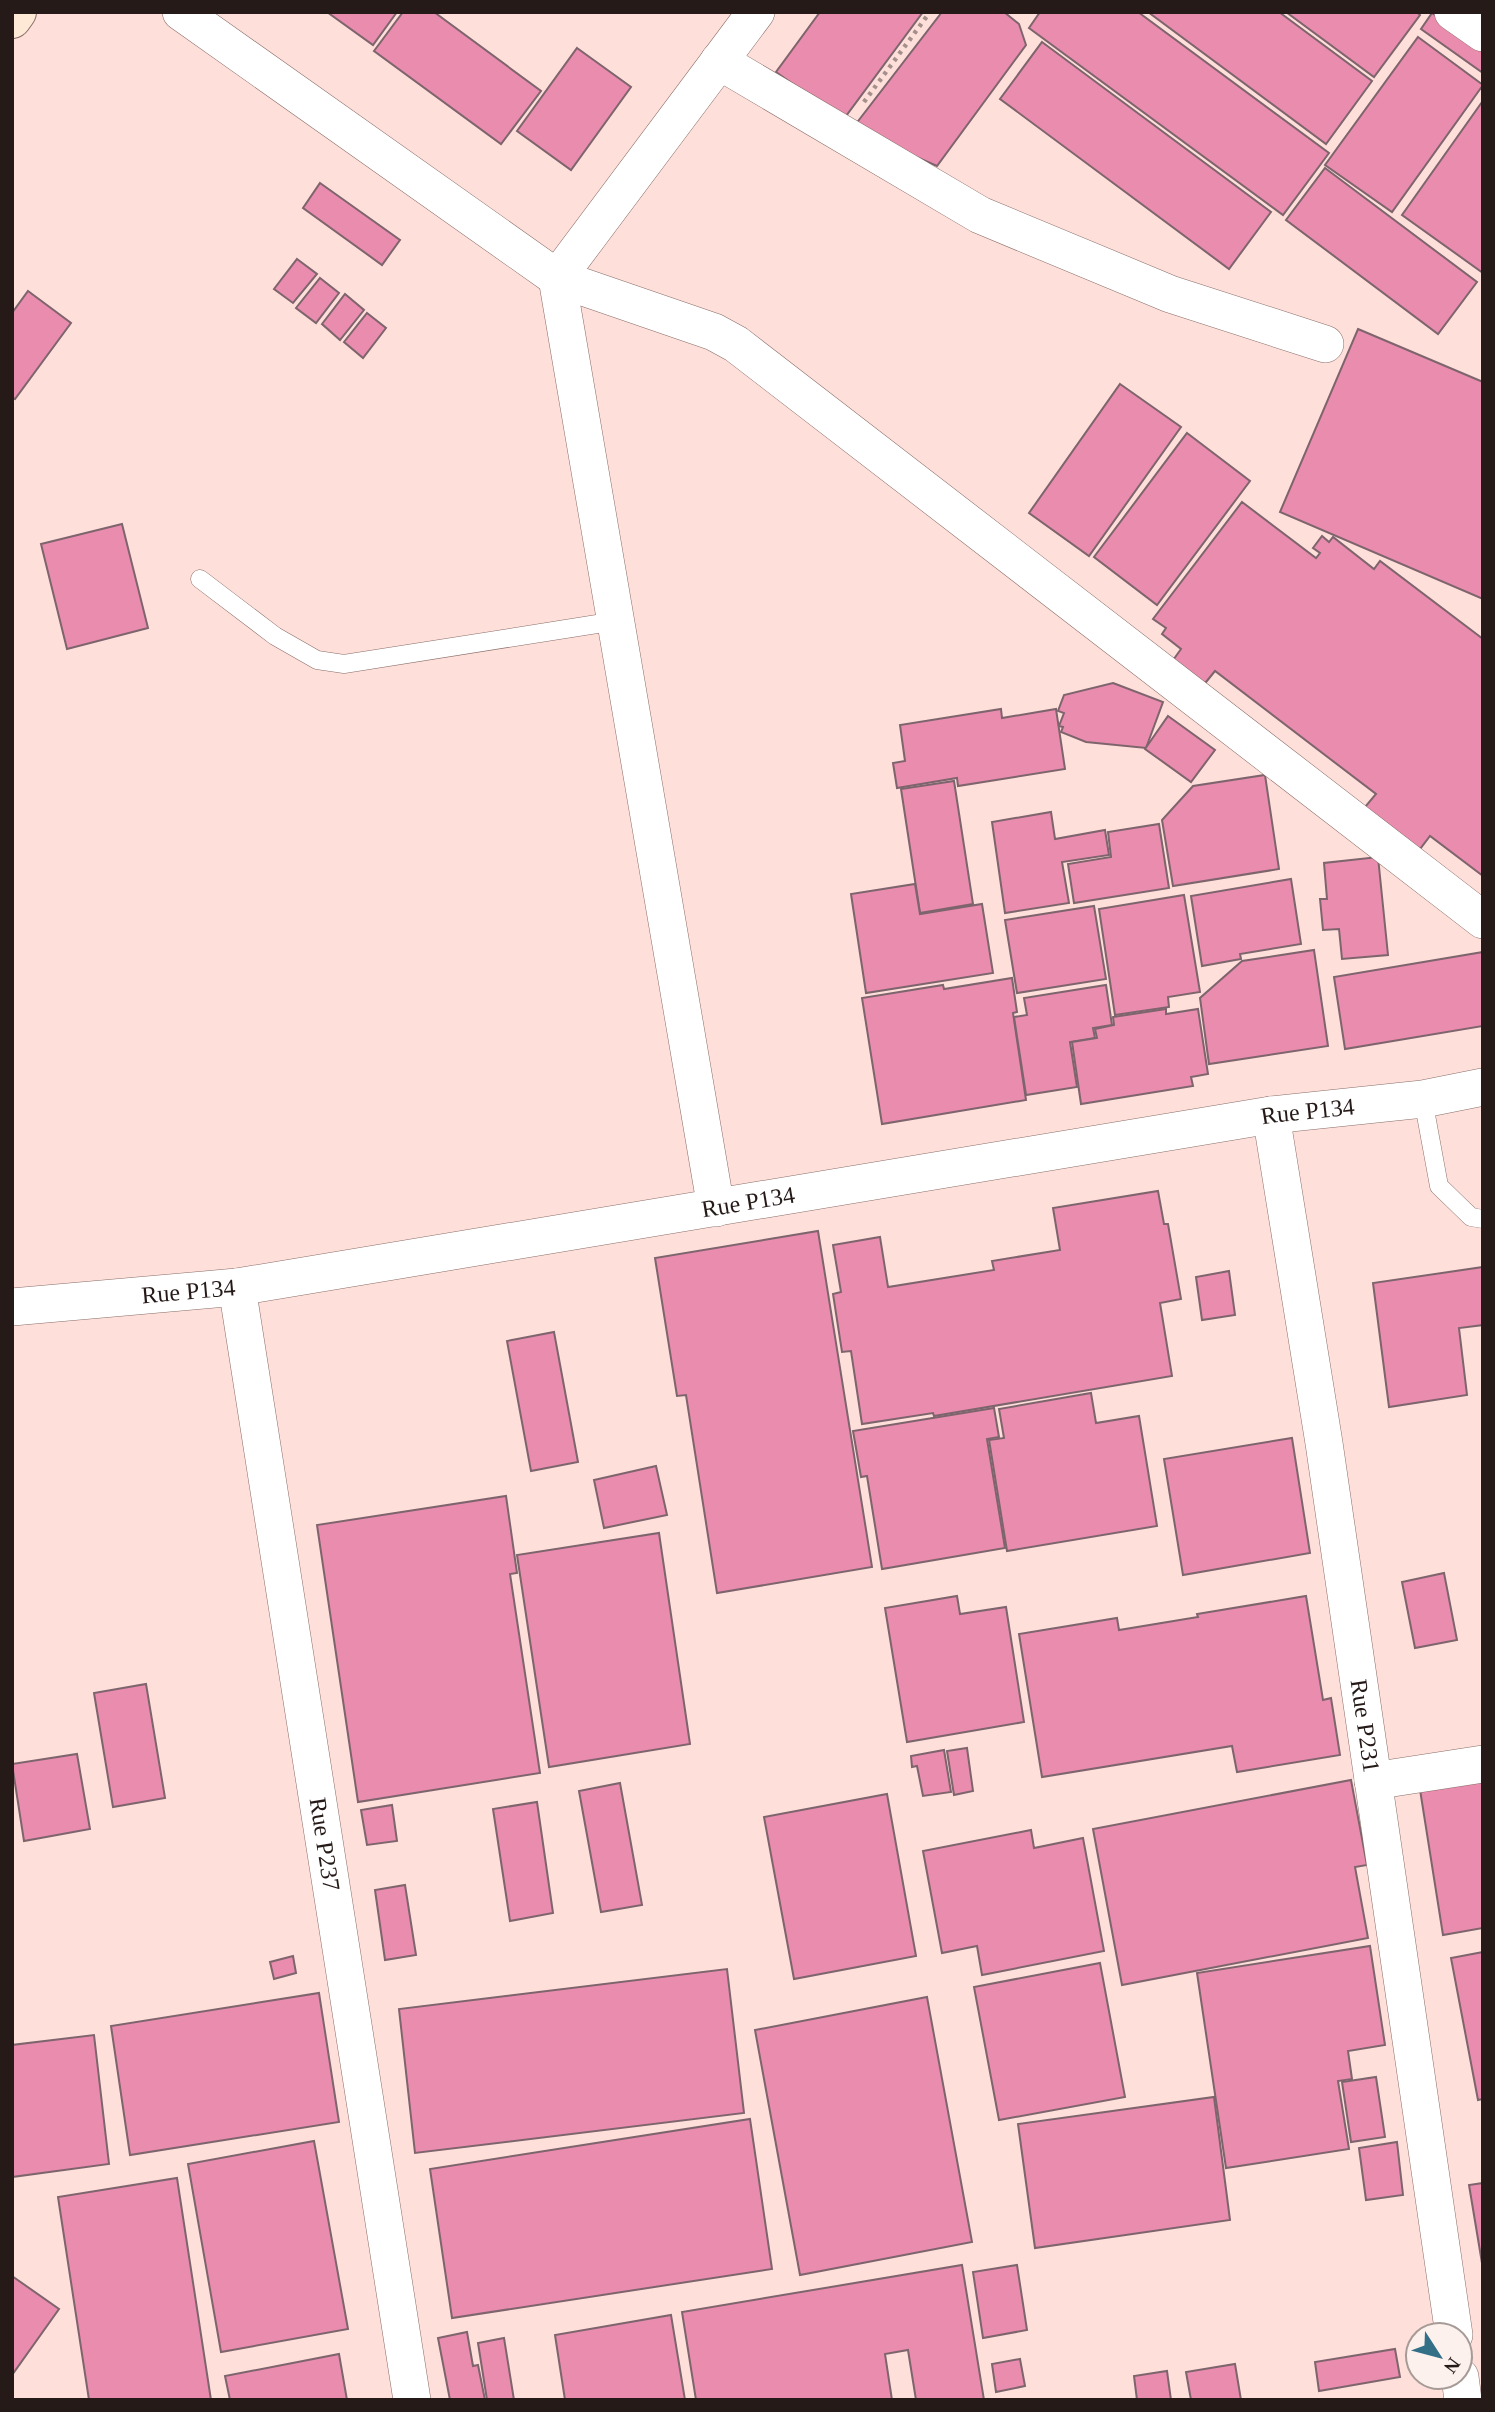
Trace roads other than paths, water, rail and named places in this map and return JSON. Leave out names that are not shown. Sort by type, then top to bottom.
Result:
[{"type":"street","points":[[12,19],[17,12]]},
{"type":"street","points":[[181,12],[557,278],[715,332],[736,344],[1483,920]]},
{"type":"street","points":[[716,1208],[557,278],[756,12]]},
{"type":"street","points":[[1453,12],[1483,33]]},
{"type":"street","points":[[719,61],[980,215],[1170,294],[1325,344]]},
{"type":"street","name":"Rue P134","points":[[12,1307],[237,1287],[1271,1115],[1423,1100],[1483,1087]]},
{"type":"street","name":"Rue P231","points":[[1271,1115],[1324,1443],[1452,2321]]},
{"type":"street","name":"Rue P237","points":[[237,1287],[412,2400]]},
{"type":"street","points":[[1373,1781],[1483,1763]]},
{"type":"street","points":[[1472,2400],[1483,2398]]},
{"type":"lane","points":[[201,579],[285,642],[317,660],[344,664],[616,621]]},
{"type":"lane","points":[[1423,1100],[1439,1186],[1471,1217],[1483,1219]]}]
